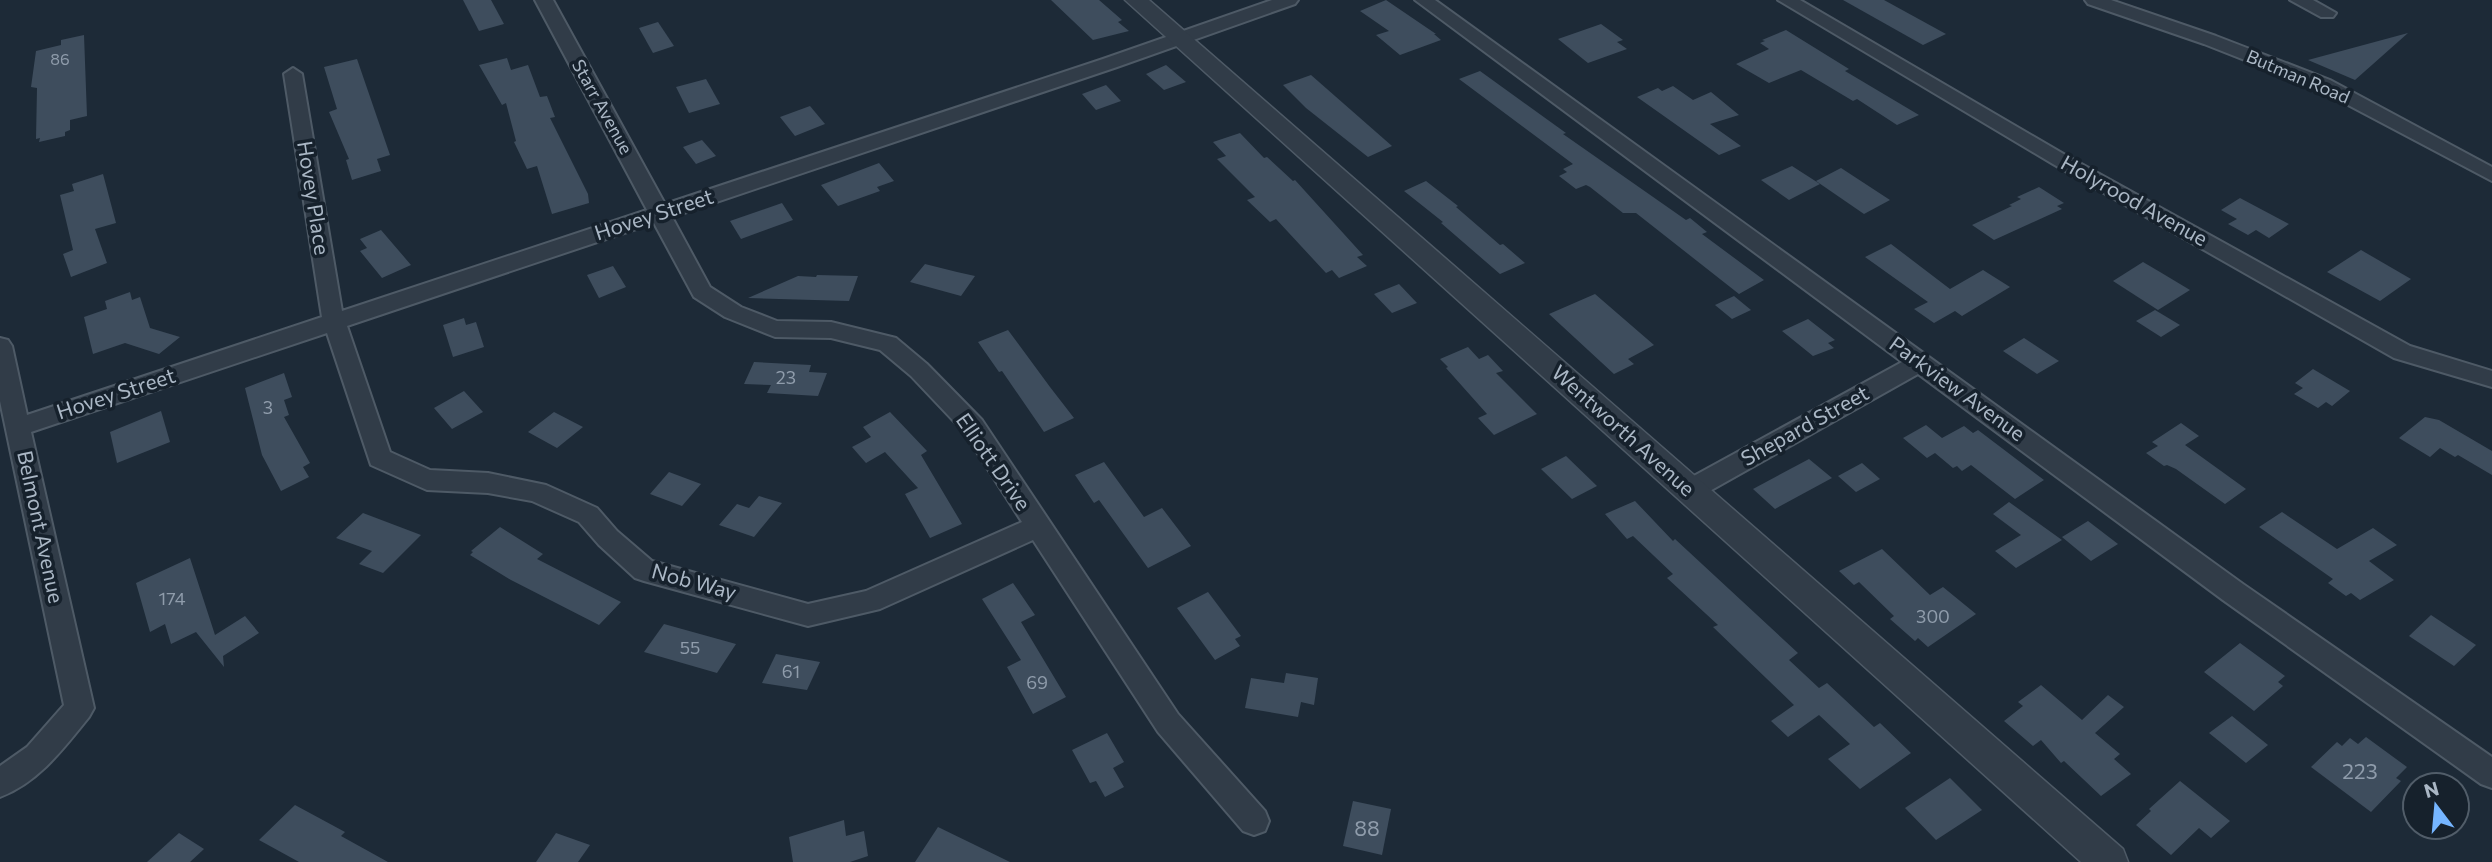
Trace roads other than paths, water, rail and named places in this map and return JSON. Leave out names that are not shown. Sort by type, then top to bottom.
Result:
[{"type":"street","name":"Starr Avenue","points":[[544,0],[660,213]]},
{"type":"street","name":"Wentworth Avenue","points":[[1136,0],[2109,862]]},
{"type":"street","name":"Hovey Street","points":[[18,427],[1289,0]]},
{"type":"street","name":"Parkview Avenue","points":[[1424,0],[2222,583],[2492,774]]},
{"type":"street","name":"Holyrood Avenue","points":[[1787,0],[2072,167],[2402,352],[2492,379]]},
{"type":"street","name":"Butman Road","points":[[2094,0],[2210,40],[2323,84],[2492,175]]},
{"type":"street","points":[[2299,0],[2327,13]]},
{"type":"street","name":"Hovey Place","points":[[293,74],[330,308],[335,321]]},
{"type":"street","name":"Elliott Drive","points":[[660,213],[702,292],[733,312],[775,329],[831,330],[888,344],[919,370],[973,426],[1168,723],[1254,821]]},
{"type":"street","name":"Nob Way","points":[[335,321],[380,458],[426,480],[488,483],[537,492],[587,514],[608,538],[644,570],[808,615],[870,601],[1038,526]]},
{"type":"street","name":"Belmont Avenue","points":[[0,346],[79,708],[38,757],[0,783]]},
{"type":"street","name":"Shepard Street","points":[[1689,490],[1920,362]]}]
